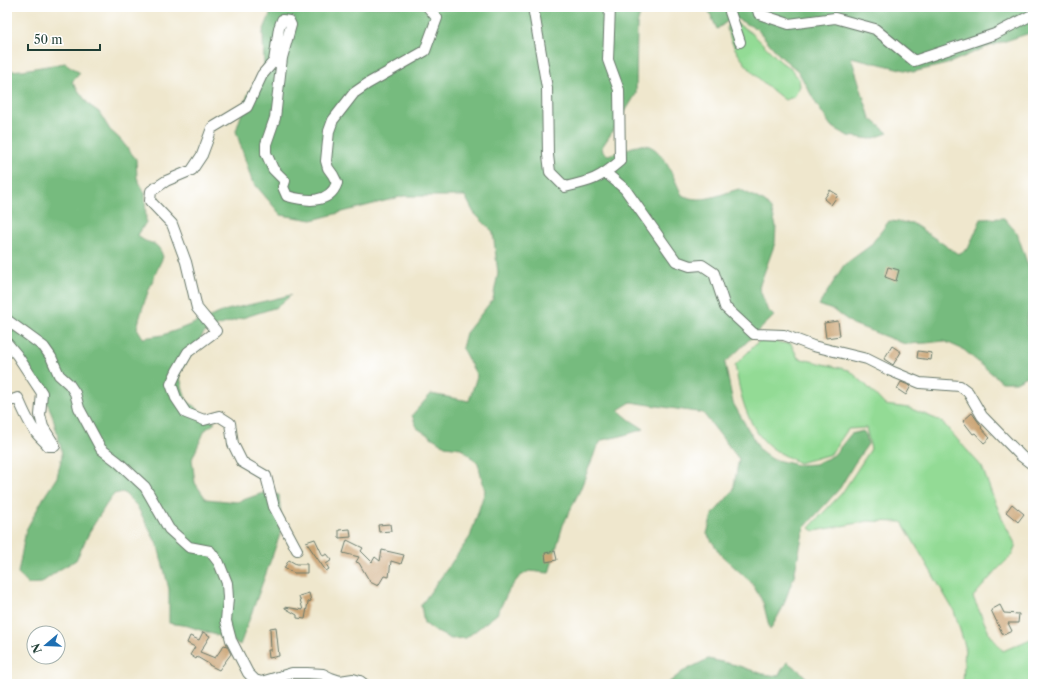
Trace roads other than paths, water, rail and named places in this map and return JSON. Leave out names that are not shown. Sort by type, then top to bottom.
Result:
[{"type":"street","points":[[298,550],[274,508],[266,476],[242,462],[233,444],[230,422],[219,416],[204,420],[186,413],[176,398],[171,384],[188,352],[216,331],[197,308],[186,262],[172,224],[150,201],[151,191],[166,181],[192,170],[202,154],[212,128],[248,107],[262,75],[274,61],[279,28],[282,20],[289,21],[291,25],[282,58],[275,118],[266,144],[266,153],[273,169],[285,181],[283,187],[286,196],[302,200],[324,198],[334,189],[336,183],[326,161],[329,132],[333,120],[354,93],[425,51],[437,18],[428,7]]},
{"type":"street","points":[[533,7],[547,88],[548,155],[550,172],[565,187],[589,182],[606,173],[620,161],[619,90],[608,60],[610,7]]},
{"type":"street","points":[[731,7],[730,12],[740,42]]},
{"type":"street","points":[[757,7],[759,14],[790,24],[835,18],[875,30],[914,61],[995,34],[1030,16]]},
{"type":"street","points":[[606,173],[624,189],[676,261],[690,266],[702,265],[714,273],[725,307],[754,334],[784,335],[813,346],[866,359],[920,383],[960,386],[968,392],[982,416],[1021,456],[1033,465]]},
{"type":"street","points":[[7,320],[44,347],[51,357],[59,375],[69,384],[75,393],[79,408],[101,450],[118,462],[145,487],[169,529],[189,547],[210,551],[219,563],[227,583],[228,598],[226,621],[231,640],[248,673],[255,680],[261,682],[292,673],[308,673],[324,674],[340,681],[353,679],[364,684]]},
{"type":"street","points":[[7,343],[17,355],[42,393],[40,415],[43,427],[55,446],[48,446],[44,440],[37,435],[18,398],[7,402]]}]
